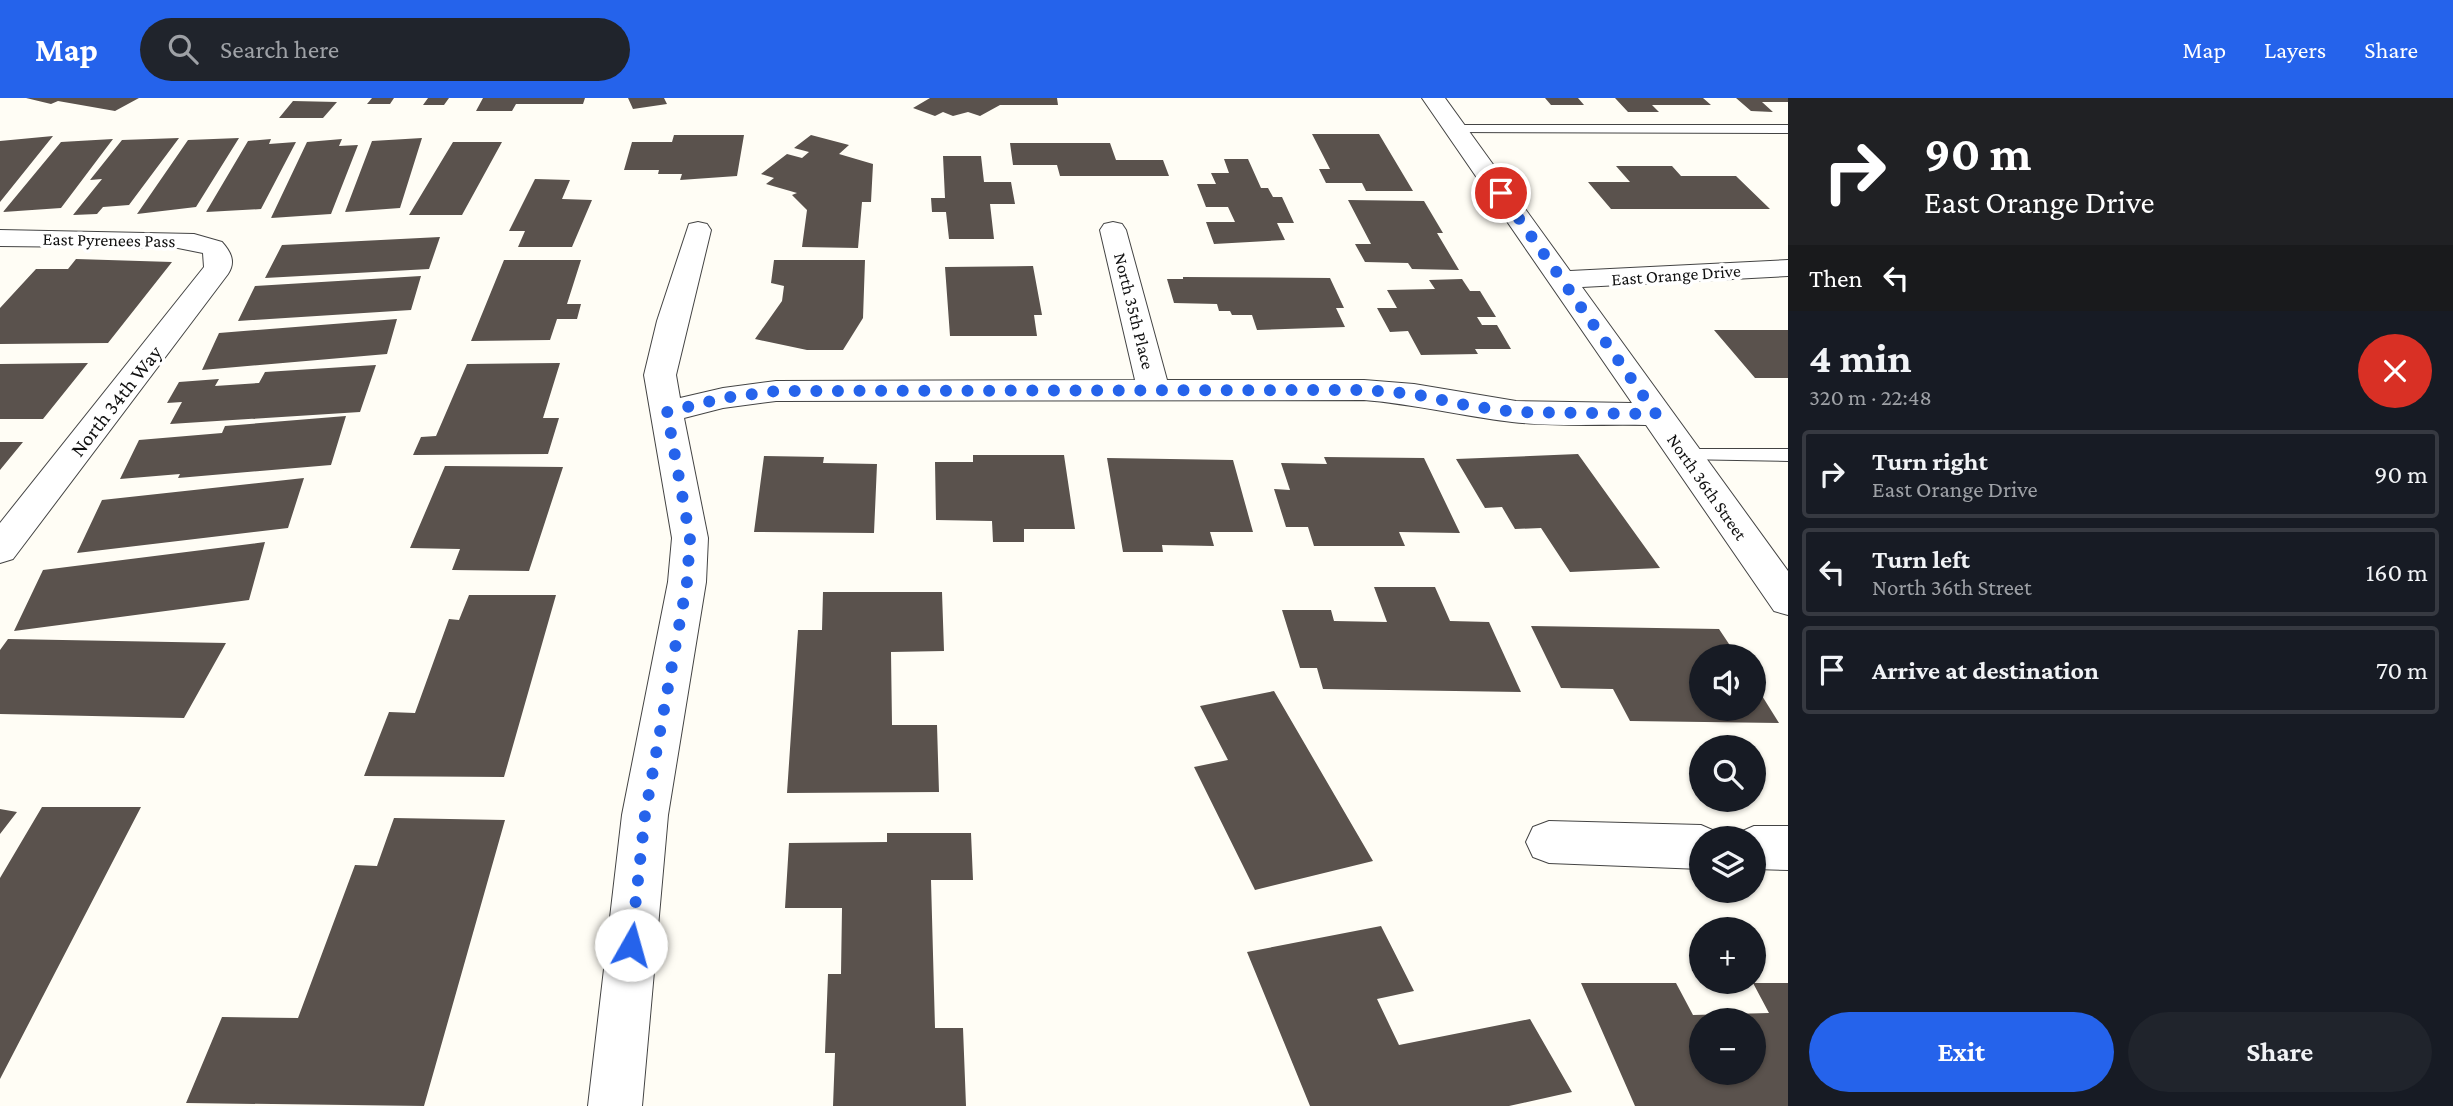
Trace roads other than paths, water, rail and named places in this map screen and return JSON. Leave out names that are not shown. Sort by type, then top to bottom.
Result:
[{"type":"street","name":"North 36th Street","points":[[1433,98],[1788,600]]},
{"type":"street","points":[[615,1106],[645,815],[687,582],[690,538],[660,375],[698,230]]},
{"type":"street","name":"North 35th Place","points":[[1113,230],[1154,392]]},
{"type":"street","name":"East Pyrenees Pass","points":[[0,238],[178,240],[205,243],[216,248]]},
{"type":"street","name":"North 34th Way","points":[[0,549],[218,268],[220,256],[216,248]]},
{"type":"street","name":"East Orange Drive","points":[[1563,280],[1788,268]]},
{"type":"street","points":[[667,412],[723,398],[776,391],[1364,390],[1414,394],[1516,412],[1656,414]]},
{"type":"street","points":[[1549,842],[1689,847]]},
{"type":"street","points":[[1766,848],[1788,848]]},
{"type":"lane","points":[[1455,129],[1788,129]]},
{"type":"lane","points":[[1685,455],[1788,455]]}]
